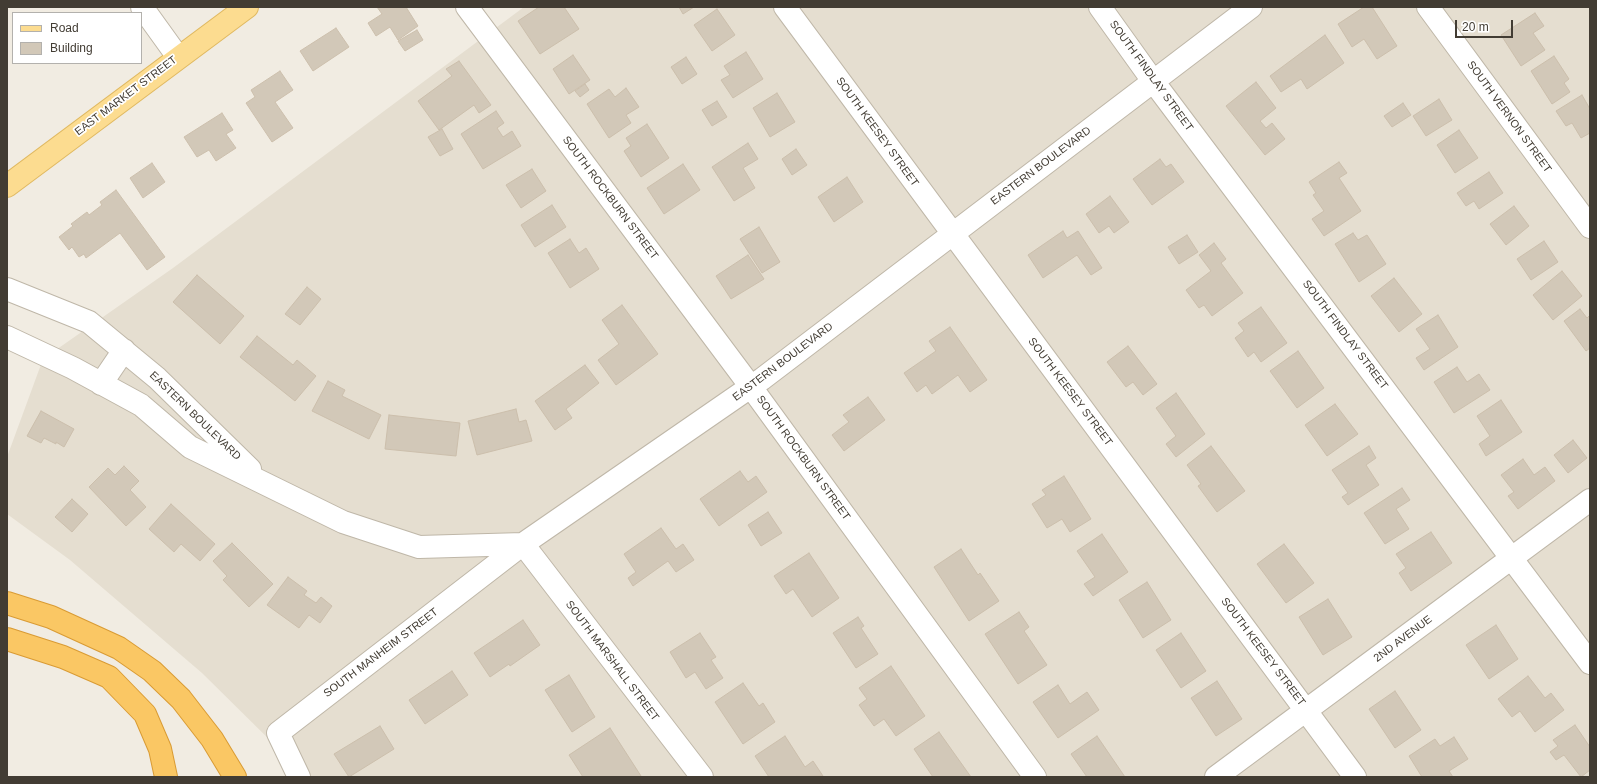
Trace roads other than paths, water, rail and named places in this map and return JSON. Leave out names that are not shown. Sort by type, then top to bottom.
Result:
[{"type":"highway","points":[[7,603],[51,617],[119,648],[152,671],[181,699],[212,739],[236,777]]},
{"type":"highway","points":[[7,639],[63,657],[109,677],[145,714],[160,749],[166,777]]},
{"type":"main road","name":"EAST MARKET STREET","points":[[7,186],[246,7]]},
{"type":"street","points":[[142,7],[178,57]]},
{"type":"street","name":"SOUTH ROCKBURN STREET","points":[[467,7],[751,387],[1035,777]]},
{"type":"street","name":"SOUTH KEESEY STREET","points":[[785,7],[1355,777]]},
{"type":"street","name":"SOUTH FINDLAY STREET","points":[[1100,7],[1153,81],[1590,663]]},
{"type":"street","name":"EASTERN BOULEVARD","points":[[7,337],[73,368],[141,405],[190,447],[343,522],[419,547],[523,544],[751,387],[1251,7]]},
{"type":"street","name":"SOUTH VERNON STREET","points":[[1428,7],[1590,227]]},
{"type":"street","name":"EASTERN BOULEVARD","points":[[7,289],[89,322],[157,378],[266,484]]},
{"type":"street","points":[[101,384],[124,350]]},
{"type":"street","name":"2ND AVENUE","points":[[1216,777],[1590,500]]},
{"type":"street","name":"SOUTH MANHEIM STREET","points":[[299,777],[278,732],[523,544]]},
{"type":"street","name":"SOUTH MARSHALL STREET","points":[[523,544],[702,777]]}]
